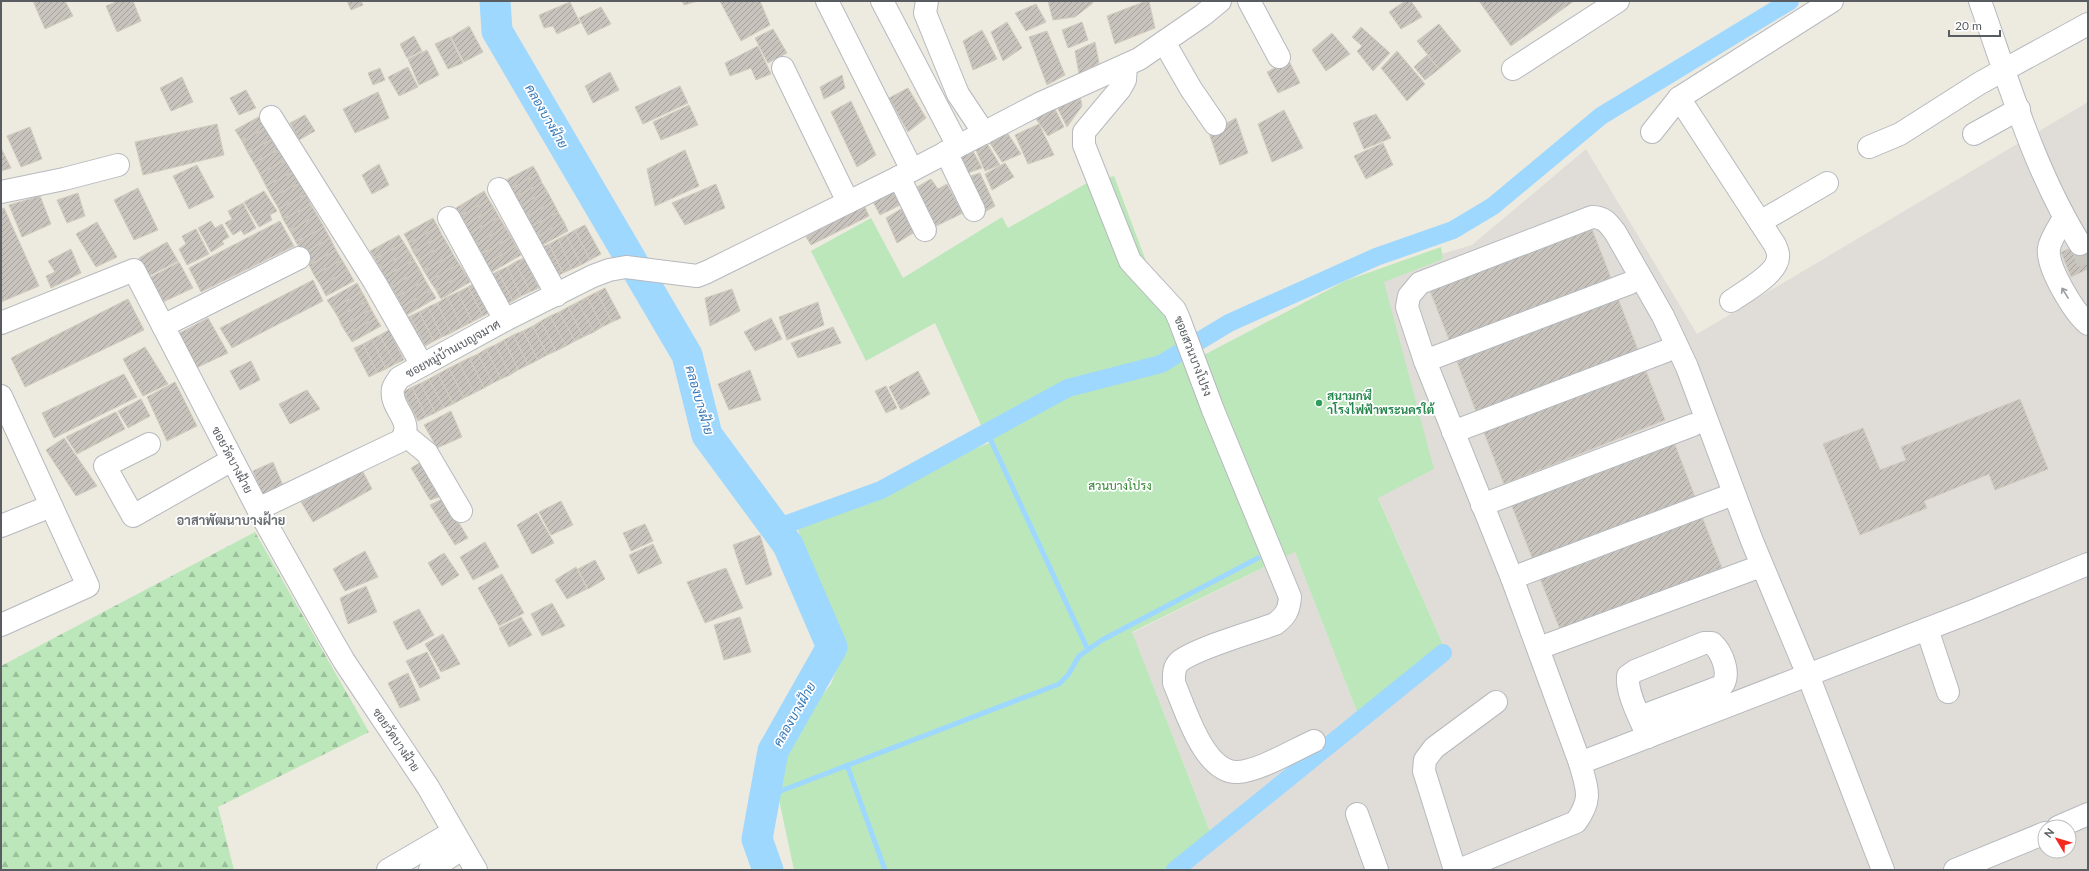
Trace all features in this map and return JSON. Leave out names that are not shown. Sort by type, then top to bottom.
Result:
[{"type":"street","points":[[827,1],[906,174],[925,230]]},
{"type":"street","points":[[882,1],[952,149],[974,210]]},
{"type":"street","points":[[927,1],[925,13],[958,94],[984,132]]},
{"type":"street","points":[[783,68],[848,202],[906,174],[1041,103],[1139,59],[1203,15],[1220,1]]},
{"type":"street","points":[[1249,1],[1279,57]]},
{"type":"street","points":[[1513,69],[1618,1]]},
{"type":"street","points":[[1652,132],[1679,98],[1832,1]]},
{"type":"street","points":[[1980,1],[2004,70],[2045,177],[2064,218],[2080,244]]},
{"type":"street","points":[[1869,147],[1900,134],[2004,70],[2088,24]]},
{"type":"street","points":[[1164,42],[1191,89],[1215,124]]},
{"type":"street","name":"ซอยสวนบางโปรง","points":[[1126,65],[1125,80],[1120,89],[1084,132],[1084,145],[1130,262],[1175,310],[1290,597],[1289,610],[1283,619],[1275,624],[1188,657],[1178,663],[1173,672],[1174,683],[1205,752],[1214,763],[1226,769],[1237,772],[1254,768],[1314,741]]},
{"type":"street","points":[[1679,98],[1775,245],[1779,256],[1777,264],[1770,272],[1731,301]]},
{"type":"street","points":[[1974,134],[2019,109]]},
{"type":"street","points":[[271,117],[374,281],[422,365]]},
{"type":"street","points":[[1,192],[64,179],[118,165]]},
{"type":"street","points":[[1760,222],[1827,183]]},
{"type":"street","points":[[499,189],[558,294]]},
{"type":"street","name":"ซอยหมู่บ้านเบญจมาศ","points":[[405,435],[406,426],[394,398],[392,389],[399,378],[505,320],[593,276],[626,267],[697,276],[848,202]]},
{"type":"street","points":[[1459,870],[1576,822],[1585,810],[1588,797],[1580,763],[1539,648],[1425,361],[1407,307],[1409,296],[1420,283],[1592,217],[1600,217],[1605,220],[1615,232],[1663,316],[1687,367],[1752,541],[1808,675],[1883,870]]},
{"type":"street","points":[[448,218],[505,320]]},
{"type":"street","points":[[2064,218],[2049,249],[2051,263],[2062,288],[2086,320]]},
{"type":"street","points":[[162,326],[299,258]]},
{"type":"street","name":"ซอยวัดบางฝ้าย","points":[[1,323],[134,270],[258,509],[344,661],[428,788],[476,870]]},
{"type":"street","points":[[1425,361],[1630,283]]},
{"type":"street","points":[[1453,432],[1666,351]]},
{"type":"street","points":[[1,396],[88,586],[1,625]]},
{"type":"street","points":[[1482,505],[1693,425]]},
{"type":"street","points":[[258,509],[385,449],[400,441],[405,435],[427,453],[460,512]]},
{"type":"street","points":[[149,444],[105,466],[133,516],[232,460]]},
{"type":"street","points":[[1512,578],[1723,498]]},
{"type":"street","points":[[1,526],[51,506]]},
{"type":"street","points":[[1580,763],[1808,675],[2088,564]]},
{"type":"street","points":[[1539,648],[1753,569]]},
{"type":"street","points":[[1927,628],[1948,692]]},
{"type":"street","points":[[1455,870],[1424,771],[1425,760],[1434,748],[1496,702]]},
{"type":"street","points":[[1640,717],[1648,737]]},
{"type":"street","points":[[1357,814],[1377,870]]},
{"type":"street","points":[[2076,819],[2088,814]]},
{"type":"street","points":[[1955,870],[2037,835]]},
{"type":"street","points":[[388,870],[458,840]]},
{"type":"street","points":[[430,870],[458,840]]},
{"type":"shaded area","points":[[2088,102],[2088,870],[1183,870],[1215,843],[1132,633],[1295,552],[1363,727],[1449,658],[1378,497],[1381,272],[1472,245],[1586,149],[1697,334]]},
{"type":"green space","name":"สวนบางโปรง","points":[[1114,176],[1185,365],[1345,281],[1441,247],[1443,259],[1384,282],[1434,469],[1378,498],[1449,658],[1363,727],[1295,552],[1132,632],[1215,844],[1183,870],[794,870],[774,776],[791,735],[831,684],[842,654],[796,524],[989,443],[935,323],[866,361],[811,251],[871,218],[903,278],[1002,217],[1008,228],[1087,183]]},
{"type":"green space","points":[[255,532],[369,732],[218,807],[234,870],[1,870],[1,666]]},
{"type":"building","points":[[33,1],[65,1],[73,16],[45,29]]},
{"type":"building","points":[[118,1],[133,1],[141,21],[117,32],[106,6]]},
{"type":"building","points":[[347,1],[361,1],[363,5],[351,10]]},
{"type":"building","points":[[682,1],[698,1],[684,5]]},
{"type":"building","points":[[720,1],[760,1],[770,25],[741,41]]},
{"type":"building","points":[[1048,1],[1092,1],[1093,3],[1075,17],[1053,20]]},
{"type":"building","points":[[1149,1],[1155,28],[1115,44],[1107,16]]},
{"type":"building","points":[[1405,1],[1411,1],[1422,17],[1401,29],[1389,12]]},
{"type":"building","points":[[1479,1],[1574,1],[1511,46]]},
{"type":"building","points":[[570,2],[580,23],[557,34],[553,26],[544,28],[539,15]]},
{"type":"building","points":[[1036,4],[1046,22],[1026,31],[1015,13]]},
{"type":"building","points":[[601,7],[611,24],[588,35],[579,18]]},
{"type":"building","points":[[1007,22],[1022,48],[1003,61],[991,32]]},
{"type":"building","points":[[1082,22],[1088,40],[1068,48],[1062,30]]},
{"type":"building","points":[[1439,24],[1461,51],[1439,69],[1417,41]]},
{"type":"building","points":[[469,26],[483,52],[464,62],[451,37]]},
{"type":"building","points":[[1361,27],[1390,53],[1373,71],[1357,51],[1362,46],[1352,37]]},
{"type":"building","points":[[773,29],[787,53],[768,63],[755,38]]},
{"type":"building","points":[[982,30],[997,59],[973,70],[963,41]]},
{"type":"building","points":[[1047,31],[1065,75],[1047,85],[1029,37]]},
{"type":"building","points":[[1332,33],[1350,54],[1326,71],[1312,50]]},
{"type":"building","points":[[414,36],[422,51],[407,58],[400,44]]},
{"type":"building","points":[[450,37],[463,63],[448,69],[435,44]]},
{"type":"building","points":[[1095,42],[1099,63],[1079,74],[1075,51]]},
{"type":"building","points":[[758,46],[771,74],[756,80],[751,68],[730,76],[725,63]]},
{"type":"building","points":[[427,50],[439,75],[419,85],[408,59]]},
{"type":"building","points":[[1397,51],[1425,84],[1407,101],[1381,68]]},
{"type":"building","points":[[1427,55],[1439,69],[1425,80],[1414,67]]},
{"type":"building","points":[[1289,61],[1300,83],[1278,93],[1267,72]]},
{"type":"building","points":[[408,67],[418,87],[399,96],[388,77]]},
{"type":"building","points":[[380,68],[385,80],[373,85],[368,73]]},
{"type":"building","points":[[610,72],[619,90],[593,103],[585,86]]},
{"type":"building","points":[[842,75],[845,88],[824,99],[820,87]]},
{"type":"building","points":[[182,77],[193,102],[171,111],[160,88]]},
{"type":"building","points":[[680,86],[688,103],[643,124],[635,107]]},
{"type":"building","points":[[908,88],[926,118],[908,132],[889,98]]},
{"type":"building","points":[[246,90],[256,108],[239,115],[230,98]]},
{"type":"building","points":[[378,92],[389,118],[355,133],[343,109]]},
{"type":"building","points":[[1080,96],[1082,106],[1067,127],[1056,105]]},
{"type":"building","points":[[851,101],[876,155],[857,167],[831,112]]},
{"type":"building","points":[[689,105],[698,125],[661,140],[653,122]]},
{"type":"building","points":[[1053,105],[1064,127],[1048,136],[1034,116]]},
{"type":"building","points":[[1284,110],[1303,148],[1272,162],[1258,124]]},
{"type":"building","points":[[1376,114],[1391,138],[1364,149],[1353,123]]},
{"type":"building","points":[[262,115],[269,126],[242,141],[235,130]]},
{"type":"building","points":[[305,115],[315,131],[299,140],[290,123]]},
{"type":"building","points":[[1236,118],[1248,153],[1220,165],[1209,133]]},
{"type":"building","points":[[217,124],[224,155],[143,175],[135,142]]},
{"type":"building","points":[[1039,124],[1054,155],[1028,164],[1015,135]]},
{"type":"building","points":[[269,126],[275,137],[248,153],[242,141]]},
{"type":"building","points":[[30,127],[42,159],[21,167],[7,136]]},
{"type":"building","points":[[1005,129],[1021,154],[1002,162],[988,140]]},
{"type":"building","points":[[275,137],[281,148],[254,163],[248,153]]},
{"type":"building","points":[[985,140],[1000,165],[985,171],[975,148]]},
{"type":"building","points":[[1383,143],[1393,165],[1366,179],[1354,156]]},
{"type":"building","points":[[1,148],[11,168],[1,171]]},
{"type":"building","points":[[281,148],[287,159],[260,174],[254,163]]},
{"type":"building","points":[[972,149],[982,168],[968,173],[960,157]]},
{"type":"building","points":[[685,150],[699,186],[655,206],[647,169]]},
{"type":"building","points":[[287,159],[294,171],[266,186],[260,174]]},
{"type":"building","points":[[1005,163],[1014,177],[992,190],[985,174]]},
{"type":"building","points":[[379,164],[389,185],[372,194],[362,175]]},
{"type":"building","points":[[197,165],[214,197],[189,209],[173,176]]},
{"type":"building","points":[[533,166],[538,174],[509,190],[504,181]]},
{"type":"building","points":[[294,171],[300,183],[272,197],[266,186]]},
{"type":"building","points":[[980,173],[995,206],[981,214],[967,177]]},
{"type":"building","points":[[538,174],[542,183],[513,198],[509,190]]},
{"type":"building","points":[[931,179],[938,189],[947,184],[963,213],[936,226],[917,187]]},
{"type":"building","points":[[300,183],[306,194],[279,209],[272,197]]},
{"type":"building","points":[[542,183],[547,191],[518,207],[513,198]]},
{"type":"building","points":[[716,184],[725,208],[685,225],[672,203]]},
{"type":"building","points":[[897,186],[904,203],[880,215],[871,198]]},
{"type":"building","points":[[138,188],[158,230],[134,240],[114,200]]},
{"type":"building","points":[[264,191],[277,211],[270,215],[272,220],[259,227],[244,202]]},
{"type":"building","points":[[484,191],[489,200],[460,216],[456,208]]},
{"type":"building","points":[[547,191],[553,202],[524,218],[518,207]]},
{"type":"building","points":[[78,193],[85,216],[67,223],[57,200]]},
{"type":"building","points":[[306,194],[311,205],[283,219],[279,209]]},
{"type":"building","points":[[40,196],[51,224],[22,237],[9,205]]},
{"type":"building","points":[[489,200],[494,208],[465,225],[460,216]]},
{"type":"building","points":[[553,202],[558,212],[529,228],[524,218]]},
{"type":"building","points":[[243,203],[256,228],[244,235],[241,230],[233,235],[225,223],[232,219],[228,211]]},
{"type":"building","points":[[311,205],[317,215],[290,231],[283,219]]},
{"type":"building","points":[[864,205],[869,216],[811,245],[806,237]]},
{"type":"building","points":[[906,206],[918,230],[897,243],[886,218]]},
{"type":"building","points":[[4,208],[39,286],[1,302],[1,209]]},
{"type":"building","points":[[494,208],[499,217],[470,233],[465,225]]},
{"type":"building","points":[[558,212],[564,222],[534,238],[529,228]]},
{"type":"building","points":[[317,215],[324,227],[296,242],[290,231]]},
{"type":"building","points":[[499,217],[505,227],[476,244],[470,233]]},
{"type":"building","points":[[433,218],[438,227],[409,243],[404,234]]},
{"type":"building","points":[[1588,219],[1611,278],[1450,342],[1427,283]]},
{"type":"building","points":[[211,221],[215,228],[222,224],[229,237],[222,241],[224,244],[211,252],[198,228]]},
{"type":"building","points":[[280,221],[294,246],[201,292],[189,268]]},
{"type":"building","points":[[97,222],[117,257],[96,267],[76,234]]},
{"type":"building","points":[[564,222],[568,231],[539,247],[534,238]]},
{"type":"building","points":[[585,225],[601,254],[590,260],[575,230]]},
{"type":"building","points":[[324,227],[330,238],[303,254],[296,242]]},
{"type":"building","points":[[438,227],[442,235],[413,252],[409,243]]},
{"type":"building","points":[[505,227],[511,237],[482,254],[476,244]]},
{"type":"building","points":[[196,229],[209,254],[187,265],[179,249],[186,244],[182,236]]},
{"type":"building","points":[[575,230],[590,260],[581,265],[566,235]]},
{"type":"building","points":[[399,235],[404,243],[375,259],[370,251]]},
{"type":"building","points":[[442,235],[447,243],[418,260],[413,252]]},
{"type":"building","points":[[566,235],[581,265],[572,269],[558,239]]},
{"type":"building","points":[[511,237],[516,246],[487,264],[482,254]]},
{"type":"building","points":[[330,238],[336,250],[309,265],[303,254]]},
{"type":"building","points":[[558,239],[572,269],[563,273],[549,244]]},
{"type":"building","points":[[2088,241],[2088,269],[2071,277],[2061,252]]},
{"type":"building","points":[[167,242],[178,261],[147,277],[139,258]]},
{"type":"building","points":[[404,243],[409,251],[380,268],[375,259]]},
{"type":"building","points":[[447,243],[453,254],[424,271],[418,260]]},
{"type":"building","points":[[549,244],[563,273],[555,277],[540,248]]},
{"type":"building","points":[[516,246],[521,255],[492,272],[487,264]]},
{"type":"building","points":[[71,249],[81,273],[51,288],[46,276],[55,272],[48,261]]},
{"type":"building","points":[[336,250],[342,260],[314,275],[309,265]]},
{"type":"building","points":[[409,251],[414,260],[384,277],[380,268]]},
{"type":"building","points":[[453,254],[459,264],[430,281],[424,271]]},
{"type":"building","points":[[524,258],[539,288],[530,292],[515,262]]},
{"type":"building","points":[[342,260],[348,270],[321,286],[314,275]]},
{"type":"building","points":[[414,260],[420,270],[391,287],[384,277]]},
{"type":"building","points":[[179,262],[193,288],[163,302],[149,278]]},
{"type":"building","points":[[515,262],[530,292],[521,296],[507,267]]},
{"type":"building","points":[[459,264],[465,273],[436,290],[430,281]]},
{"type":"building","points":[[507,267],[521,296],[513,301],[498,271]]},
{"type":"building","points":[[348,270],[354,281],[326,296],[321,286]]},
{"type":"building","points":[[420,270],[425,280],[397,297],[391,287]]},
{"type":"building","points":[[498,271],[513,301],[504,305],[489,276]]},
{"type":"building","points":[[465,273],[470,282],[441,299],[436,290]]},
{"type":"building","points":[[313,280],[323,301],[232,348],[220,328]]},
{"type":"building","points":[[425,280],[431,290],[402,307],[397,297]]},
{"type":"building","points":[[476,282],[491,312],[483,316],[468,287]]},
{"type":"building","points":[[357,283],[362,292],[333,309],[327,300]]},
{"type":"building","points":[[468,287],[483,316],[472,322],[458,292]]},
{"type":"building","points":[[605,288],[621,318],[612,322],[597,292]]},
{"type":"building","points":[[732,289],[740,311],[710,326],[705,298]]},
{"type":"building","points":[[431,290],[436,298],[407,315],[402,307]]},
{"type":"building","points":[[1615,291],[1638,350],[1477,414],[1454,354]]},
{"type":"building","points":[[362,292],[367,301],[338,317],[333,309]]},
{"type":"building","points":[[458,292],[472,322],[462,327],[447,297]]},
{"type":"building","points":[[597,292],[612,322],[602,327],[587,297]]},
{"type":"building","points":[[447,297],[462,327],[451,333],[437,303]]},
{"type":"building","points":[[587,297],[602,327],[594,332],[578,302]]},
{"type":"building","points":[[128,299],[144,330],[25,387],[11,358]]},
{"type":"building","points":[[367,301],[371,309],[342,326],[338,317]]},
{"type":"building","points":[[578,302],[594,332],[583,337],[568,307]]},
{"type":"building","points":[[818,302],[824,325],[787,340],[779,317]]},
{"type":"building","points":[[437,303],[451,333],[442,337],[428,307]]},
{"type":"building","points":[[428,307],[442,337],[434,341],[419,312]]},
{"type":"building","points":[[568,307],[583,337],[575,341],[559,312]]},
{"type":"building","points":[[371,309],[376,318],[347,334],[342,326]]},
{"type":"building","points":[[419,312],[434,341],[425,346],[410,316]]},
{"type":"building","points":[[559,312],[575,341],[566,346],[550,316]]},
{"type":"building","points":[[410,316],[425,346],[416,350],[402,320]]},
{"type":"building","points":[[550,316],[566,346],[556,351],[541,321]]},
{"type":"building","points":[[208,318],[228,353],[196,368],[178,334]]},
{"type":"building","points":[[376,318],[381,326],[352,342],[347,334]]},
{"type":"building","points":[[771,318],[782,339],[755,351],[744,332]]},
{"type":"building","points":[[541,321],[556,351],[547,355],[533,326]]},
{"type":"building","points":[[533,326],[547,355],[538,360],[523,331]]},
{"type":"building","points":[[833,327],[841,343],[798,358],[791,343]]},
{"type":"building","points":[[389,330],[404,360],[395,364],[380,335]]},
{"type":"building","points":[[523,331],[538,360],[528,365],[513,335]]},
{"type":"building","points":[[380,335],[395,364],[386,369],[372,339]]},
{"type":"building","points":[[513,335],[528,365],[518,370],[504,340]]},
{"type":"building","points":[[372,339],[386,369],[377,373],[363,344]]},
{"type":"building","points":[[504,340],[518,370],[510,375],[495,345]]},
{"type":"building","points":[[363,344],[377,373],[369,377],[354,348]]},
{"type":"building","points":[[495,345],[510,375],[501,379],[486,349]]},
{"type":"building","points":[[145,347],[168,384],[143,396],[123,359]]},
{"type":"building","points":[[486,349],[501,379],[493,383],[478,354]]},
{"type":"building","points":[[478,354],[493,383],[484,388],[469,358]]},
{"type":"building","points":[[469,358],[484,388],[474,393],[459,363]]},
{"type":"building","points":[[251,361],[260,380],[240,390],[230,371]]},
{"type":"building","points":[[1642,361],[1665,420],[1504,484],[1481,425]]},
{"type":"building","points":[[459,363],[474,393],[464,398],[449,368]]},
{"type":"building","points":[[449,368],[464,398],[453,404],[438,374]]},
{"type":"building","points":[[750,370],[761,400],[729,410],[718,384]]},
{"type":"building","points":[[918,371],[930,394],[901,410],[889,387]]},
{"type":"building","points":[[124,374],[137,397],[54,438],[42,413]]},
{"type":"building","points":[[438,374],[453,404],[444,408],[429,379]]},
{"type":"building","points":[[429,379],[444,408],[435,413],[421,383]]},
{"type":"building","points":[[175,382],[197,426],[167,441],[147,397]]},
{"type":"building","points":[[421,383],[435,413],[426,417],[412,387]]},
{"type":"building","points":[[886,386],[897,408],[886,413],[875,391]]},
{"type":"building","points":[[412,387],[426,417],[418,421],[403,392]]},
{"type":"building","points":[[307,390],[320,409],[290,424],[279,404]]},
{"type":"building","points":[[141,399],[150,416],[128,428],[118,411]]},
{"type":"building","points":[[2020,399],[2048,469],[1995,490],[1989,474],[1924,501],[1927,508],[1860,535],[1823,444],[1863,428],[1880,470],[1906,460],[1901,447]]},
{"type":"building","points":[[451,411],[462,437],[437,448],[424,425]]},
{"type":"building","points":[[116,412],[125,429],[77,454],[66,437]]},
{"type":"building","points":[[1672,437],[1695,497],[1533,560],[1510,501]]},
{"type":"building","points":[[64,438],[97,486],[76,496],[46,450]]},
{"type":"building","points":[[273,462],[284,488],[264,498],[253,471]]},
{"type":"building","points":[[421,462],[442,496],[430,500],[411,468]]},
{"type":"building","points":[[362,470],[372,489],[313,522],[301,502]]},
{"type":"building","points":[[444,498],[468,538],[455,545],[430,505]]},
{"type":"building","points":[[561,501],[573,525],[551,535],[539,512]]},
{"type":"building","points":[[1699,509],[1722,568],[1561,632],[1538,573]]},
{"type":"building","points":[[537,513],[554,543],[532,554],[517,525]]},
{"type":"building","points":[[645,524],[653,541],[631,551],[623,533]]},
{"type":"building","points":[[760,535],[772,575],[746,585],[733,545]]},
{"type":"building","points":[[485,542],[499,567],[473,580],[460,557]]},
{"type":"building","points":[[653,544],[662,563],[638,574],[629,555]]},
{"type":"building","points":[[365,551],[378,577],[345,591],[333,569]]},
{"type":"building","points":[[444,553],[459,575],[442,586],[428,563]]},
{"type":"building","points":[[595,560],[605,579],[588,589],[578,569]]},
{"type":"building","points":[[576,567],[587,589],[567,599],[555,580]]},
{"type":"building","points":[[726,568],[743,608],[705,623],[687,582]]},
{"type":"building","points":[[502,574],[524,613],[499,626],[478,588]]},
{"type":"building","points":[[366,586],[377,612],[348,624],[340,598]]},
{"type":"building","points":[[552,603],[565,626],[542,636],[531,614]]},
{"type":"building","points":[[419,609],[434,635],[407,650],[393,622]]},
{"type":"building","points":[[521,617],[532,635],[509,647],[499,628]]},
{"type":"building","points":[[740,617],[751,652],[724,660],[714,625]]},
{"type":"building","points":[[443,634],[460,664],[441,672],[425,644]]},
{"type":"building","points":[[427,652],[440,678],[420,688],[406,661]]},
{"type":"building","points":[[408,673],[420,700],[400,708],[388,683]]},
{"type":"waterway","name":"คลองบางฝ้าย","points":[[495,1],[497,31],[687,355],[707,435],[788,545],[832,647],[773,751],[757,839],[768,870]]},
{"type":"waterway","points":[[776,528],[881,490],[1068,388],[1161,364],[1229,323],[1376,257],[1453,230],[1493,206],[1601,116],[1790,1]]},
{"type":"waterway","points":[[987,432],[1088,650]]},
{"type":"waterway","points":[[765,797],[1059,684],[1068,675],[1079,656],[1102,640],[1258,558]]},
{"type":"waterway","points":[[1175,870],[1443,653]]},
{"type":"waterway","points":[[847,765],[885,870]]},
{"type":"tunnel","points":[[2080,244],[2088,263]]},
{"type":"place","name":"สนามกฬี าโรงไฟฟ้าพระนครใต้","points":[[1319,403]]},
{"type":"district","name":"อาสาพัฒนาบางฝ้าย","points":[[231,520]]}]
